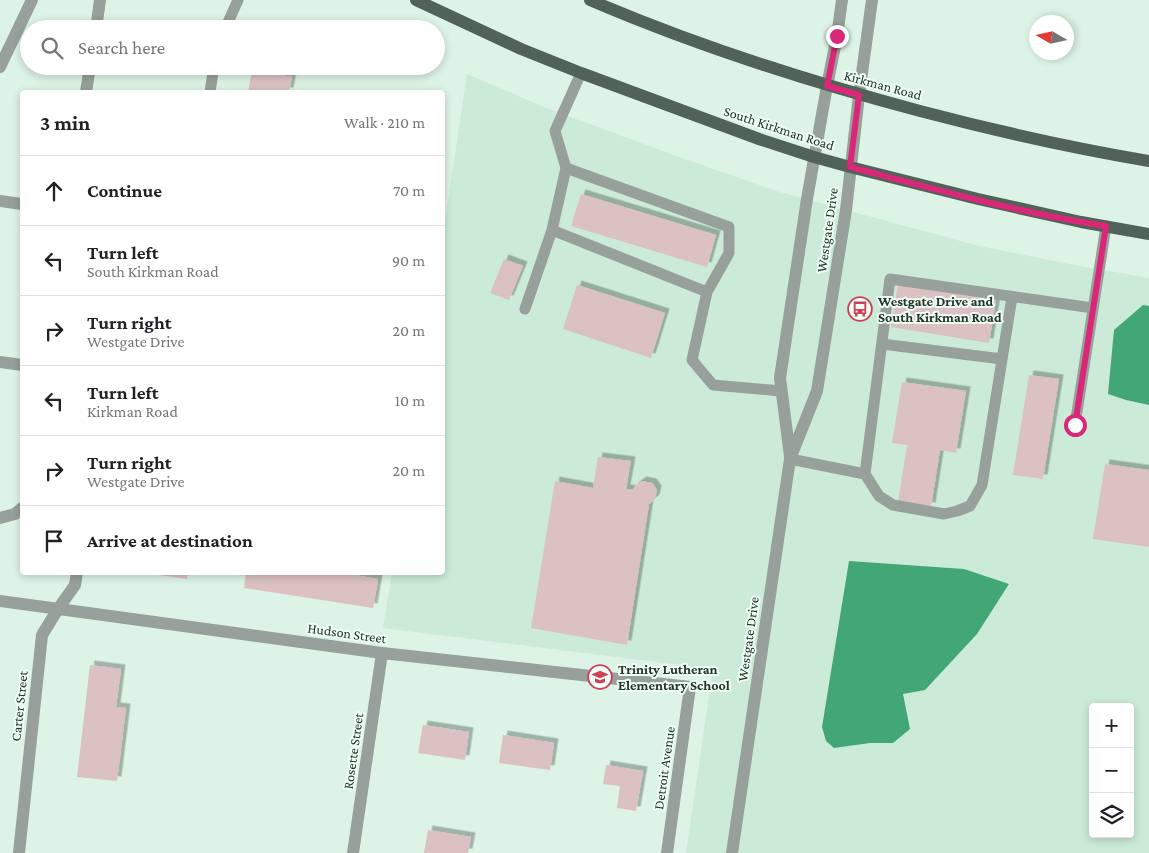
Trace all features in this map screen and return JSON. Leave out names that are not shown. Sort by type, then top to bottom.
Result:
[{"type":"main road","name":"South Kirkman Road","points":[[416,0],[512,45],[580,73],[759,139],[850,167],[970,198],[1080,222],[1149,234]]},
{"type":"main road","name":"Kirkman Road","points":[[590,0],[688,39],[827,86],[1011,134],[1090,151],[1149,161]]},
{"type":"street","points":[[22,20],[32,0]]},
{"type":"street","points":[[97,20],[100,0]]},
{"type":"street","name":"Westgate Drive","points":[[790,459],[780,378],[805,208],[842,0]]},
{"type":"street","name":"Westgate Drive","points":[[732,853],[790,459],[817,391],[846,210],[872,0]]},
{"type":"street","points":[[0,67],[20,25]]},
{"type":"street","points":[[86,90],[89,75]]},
{"type":"street","points":[[0,201],[20,204]]},
{"type":"street","points":[[0,362],[20,365]]},
{"type":"street","points":[[0,518],[15,514],[20,510]]},
{"type":"street","name":"Carter Street","points":[[19,853],[42,635],[75,585],[77,575]]},
{"type":"street","name":"Hudson Street","points":[[0,601],[382,653],[690,687]]},
{"type":"street","name":"Rosette Street","points":[[352,853],[382,653]]},
{"type":"street","name":"Detroit Avenue","points":[[667,853],[690,687]]},
{"type":"lane","points":[[229,20],[238,0]]},
{"type":"lane","points":[[525,308],[552,230],[566,168],[555,131],[580,73]]},
{"type":"lane","points":[[210,90],[213,75]]},
{"type":"lane","points":[[566,168],[729,227],[729,253],[707,292],[692,360],[713,385],[781,392]]},
{"type":"lane","points":[[1075,425],[1106,226]]},
{"type":"lane","points":[[552,230],[707,292]]},
{"type":"lane","points":[[1012,297],[982,485],[970,506],[957,512],[944,514],[893,505],[879,496],[866,474],[890,279],[1093,308]]},
{"type":"lane","points":[[882,344],[1002,358]]},
{"type":"lane","points":[[790,459],[866,474]]},
{"type":"shaded area","points":[[467,74],[544,107],[776,191],[975,245],[1149,278],[1149,853],[686,853],[713,669],[383,628],[392,575],[445,575],[445,222]]},
{"type":"shaded area","points":[[1143,305],[1149,306],[1149,405],[1108,394],[1114,330]]},
{"type":"shaded area","points":[[849,561],[964,569],[1009,584],[977,634],[925,690],[903,694],[910,729],[893,743],[870,743],[834,748],[826,741],[822,727]]},
{"type":"building","points":[[251,75],[292,77],[289,90],[248,90]]},
{"type":"building","points":[[581,194],[716,235],[707,267],[571,226]]},
{"type":"building","points":[[504,259],[523,266],[509,300],[490,293]]},
{"type":"building","points":[[898,284],[996,300],[989,343],[891,327]]},
{"type":"building","points":[[577,285],[665,313],[651,358],[563,329]]},
{"type":"building","points":[[1029,375],[1059,379],[1043,479],[1013,475]]},
{"type":"building","points":[[902,382],[966,391],[956,453],[940,450],[931,507],[898,502],[907,445],[892,443]]},
{"type":"building","points":[[598,457],[631,461],[626,489],[633,490],[642,481],[652,483],[657,490],[655,499],[649,504],[627,645],[531,628],[555,481],[593,488]]},
{"type":"building","points":[[1105,464],[1149,470],[1149,547],[1093,539]]},
{"type":"building","points":[[159,575],[188,575],[187,579]]},
{"type":"building","points":[[246,575],[355,575],[378,579],[373,608],[244,588]]},
{"type":"building","points":[[90,665],[121,669],[116,707],[126,708],[117,781],[77,777]]},
{"type":"building","points":[[423,725],[469,732],[465,760],[418,753]]},
{"type":"building","points":[[503,735],[554,743],[550,770],[499,763]]},
{"type":"building","points":[[606,765],[643,771],[636,811],[617,808],[620,786],[603,784]]},
{"type":"building","points":[[428,830],[471,837],[468,853],[424,853]]},
{"type":"place","name":"Westgate Drive and South Kirkman Road","points":[[860,309]]},
{"type":"place","name":"Trinity Lutheran Elementary School","points":[[600,677]]},
{"type":"route","points":[[837,36],[827,86],[859,95],[850,167],[970,198],[1106,226],[1075,425]]}]
